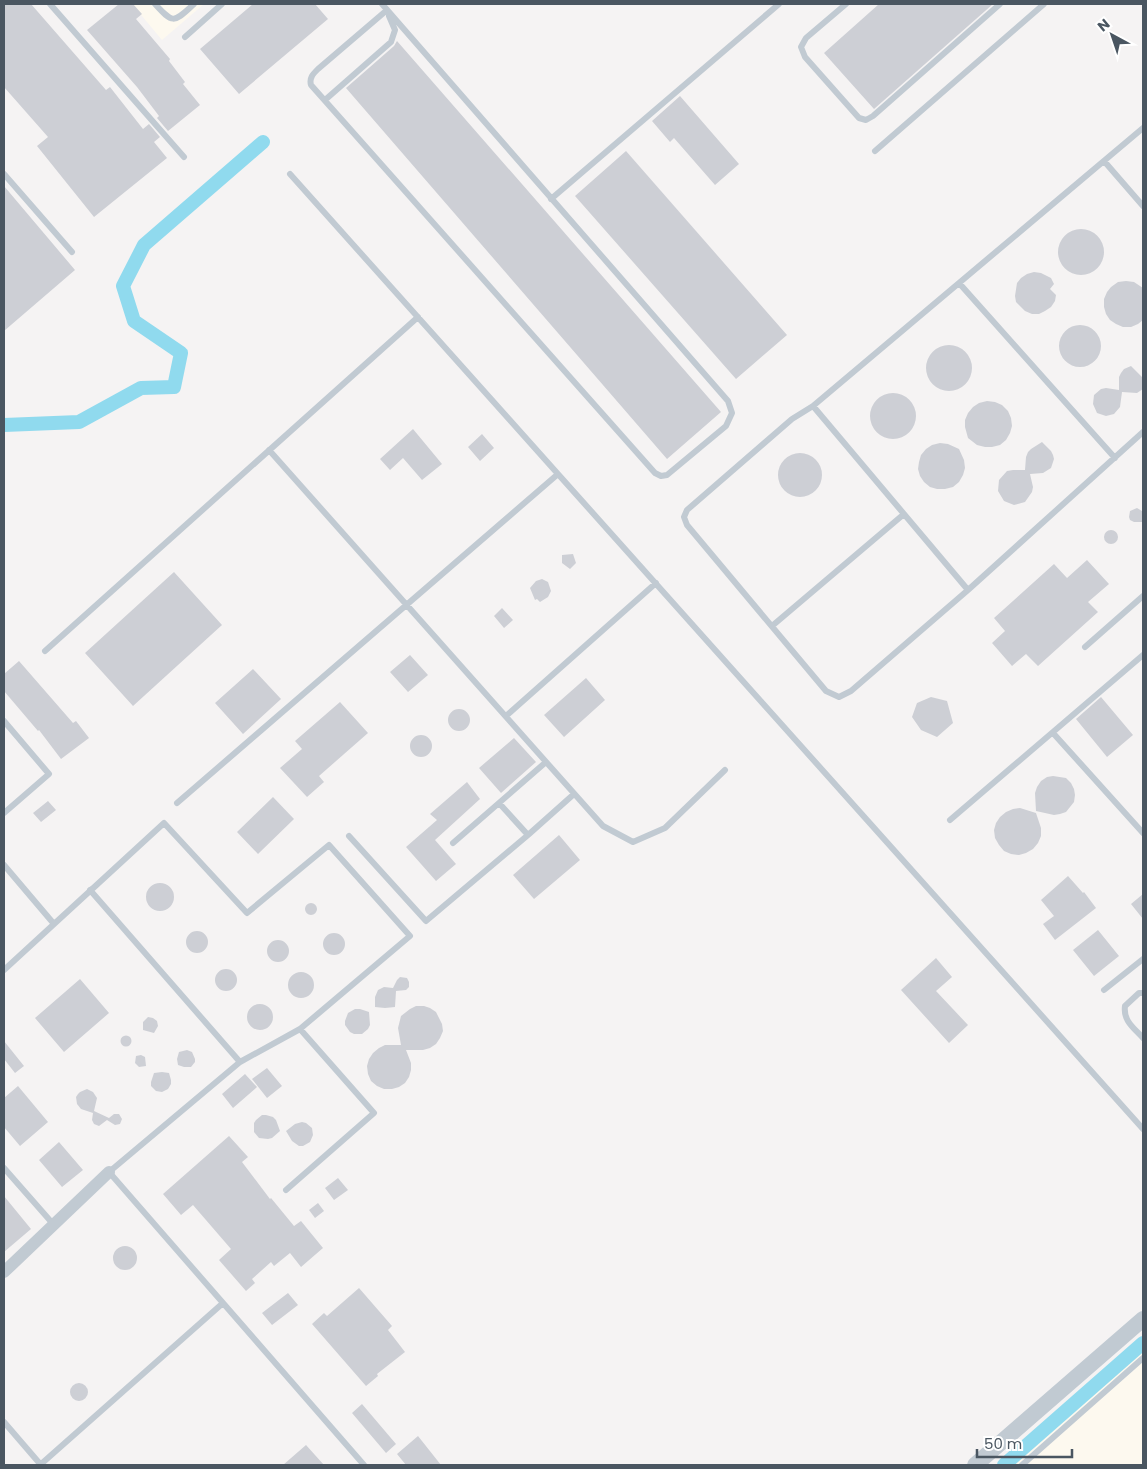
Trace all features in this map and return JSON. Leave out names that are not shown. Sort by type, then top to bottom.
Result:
[{"type":"street","points":[[4,1272],[109,1172]]},
{"type":"street","points":[[975,1465],[1143,1318]]},
{"type":"lane","points":[[50,4],[184,158]]},
{"type":"lane","points":[[155,4],[173,20],[179,18],[194,4]]},
{"type":"lane","points":[[185,37],[222,4]]},
{"type":"lane","points":[[382,4],[728,401],[732,413],[726,426],[667,474],[661,476],[655,473],[311,85],[311,77],[318,69],[387,10]]},
{"type":"lane","points":[[551,199],[779,4]]},
{"type":"lane","points":[[846,4],[806,38],[801,47],[805,56],[859,118],[866,120],[873,116],[1000,4]]},
{"type":"lane","points":[[875,151],[1044,4]]},
{"type":"lane","points":[[325,100],[391,42],[395,30],[387,10]]},
{"type":"lane","points":[[1143,128],[813,406],[792,419],[687,510],[684,517],[686,525],[826,691],[839,697],[851,691],[968,590],[1143,432]]},
{"type":"lane","points":[[1104,161],[1143,206]]},
{"type":"lane","points":[[4,174],[72,252]]},
{"type":"lane","points":[[290,174],[1143,1129]]},
{"type":"lane","points":[[960,283],[1115,458]]},
{"type":"lane","points":[[45,651],[418,317]]},
{"type":"lane","points":[[813,406],[968,590]]},
{"type":"lane","points":[[269,450],[603,826],[633,842],[665,828],[725,770]]},
{"type":"lane","points":[[177,803],[558,474]]},
{"type":"lane","points":[[772,626],[904,514]]},
{"type":"lane","points":[[506,716],[656,584]]},
{"type":"lane","points":[[1085,647],[1143,596]]},
{"type":"lane","points":[[950,820],[1143,655]]},
{"type":"lane","points":[[4,722],[49,774],[4,813]]},
{"type":"lane","points":[[1053,733],[1143,833]]},
{"type":"lane","points":[[453,843],[546,762]]},
{"type":"lane","points":[[349,836],[426,921],[574,794]]},
{"type":"lane","points":[[499,803],[528,835]]},
{"type":"lane","points":[[4,970],[164,823],[247,913],[329,845],[410,936],[300,1029],[240,1062],[109,1172],[364,1465]]},
{"type":"lane","points":[[4,865],[54,924]]},
{"type":"lane","points":[[90,890],[240,1062]]},
{"type":"lane","points":[[1104,990],[1143,959]]},
{"type":"lane","points":[[1143,993],[1139,993],[1125,1006],[1124,1012],[1126,1019],[1143,1038]]},
{"type":"lane","points":[[286,1190],[374,1113],[300,1029]]},
{"type":"lane","points":[[4,1168],[54,1225]]},
{"type":"lane","points":[[4,1422],[41,1465],[223,1303]]},
{"type":"lane","points":[[1022,1465],[1143,1358]]},
{"type":"shaded area","points":[[132,4],[204,4],[162,40]]},
{"type":"shaded area","points":[[1143,1351],[1143,1465],[1010,1465]]},
{"type":"building","points":[[4,4],[31,4],[106,90],[110,87],[143,129],[149,124],[160,137],[154,142],[167,158],[94,217],[37,146],[48,137],[4,87]]},
{"type":"building","points":[[119,4],[133,4],[142,14],[136,19],[170,59],[169,61],[185,82],[183,84],[200,105],[168,131],[157,118],[159,116],[137,87],[87,30]]},
{"type":"building","points":[[253,4],[315,4],[328,19],[239,94],[200,49]]},
{"type":"building","points":[[879,4],[993,4],[874,109],[824,53]]},
{"type":"building","points":[[397,41],[721,412],[667,459],[346,88],[394,46]]},
{"type":"building","points":[[680,96],[739,164],[715,185],[674,138],[670,142],[652,121]]},
{"type":"building","points":[[626,151],[787,335],[736,379],[575,196]]},
{"type":"building","points":[[4,186],[75,270],[4,331]]},
{"type":"building","points":[[1076,229],[1086,229],[1100,239],[1104,252],[1100,265],[1094,271],[1086,275],[1076,275],[1062,265],[1058,257],[1058,247],[1068,233]]},
{"type":"building","points":[[1034,272],[1051,278],[1054,284],[1050,289],[1056,295],[1051,307],[1039,314],[1025,311],[1016,302],[1015,296],[1017,283],[1027,274]]},
{"type":"building","points":[[1118,282],[1134,282],[1143,288],[1143,320],[1131,327],[1123,327],[1110,320],[1104,307],[1104,299],[1111,287]]},
{"type":"building","points":[[1080,325],[1095,331],[1101,346],[1095,361],[1080,367],[1065,361],[1059,346],[1065,331]]},
{"type":"building","points":[[949,345],[962,349],[968,355],[972,368],[968,381],[962,387],[949,391],[936,387],[930,381],[926,368],[930,355],[936,349]]},
{"type":"building","points":[[1131,366],[1143,378],[1143,389],[1137,393],[1122,392],[1120,407],[1114,414],[1106,416],[1097,413],[1093,404],[1094,395],[1101,389],[1106,388],[1119,390],[1119,377],[1121,373],[1124,369]]},
{"type":"building","points":[[888,393],[898,393],[912,403],[916,416],[912,429],[906,435],[898,439],[888,439],[874,429],[870,421],[870,411],[880,397]]},
{"type":"building","points":[[987,401],[1002,405],[1008,411],[1012,426],[1006,440],[1000,445],[992,447],[977,445],[968,438],[965,427],[965,420],[973,407]]},
{"type":"building","points":[[413,429],[442,464],[422,480],[403,458],[390,470],[380,459]]},
{"type":"building","points":[[482,434],[494,448],[480,461],[468,447]]},
{"type":"building","points":[[1042,442],[1053,455],[1054,459],[1051,468],[1043,473],[1030,474],[1033,487],[1025,502],[1014,505],[1004,501],[998,491],[999,480],[1007,471],[1025,470],[1028,452]]},
{"type":"building","points":[[940,443],[959,449],[965,468],[959,482],[953,487],[945,489],[930,487],[920,476],[918,469],[921,455],[926,449]]},
{"type":"building","points":[[796,453],[804,453],[816,459],[822,475],[816,491],[804,497],[796,497],[784,491],[778,479],[778,471],[784,459]]},
{"type":"building","points":[[1137,508],[1142,511],[1143,522],[1130,520],[1130,511]]},
{"type":"building","points":[[1108,530],[1114,530],[1118,537],[1114,544],[1108,544],[1104,540],[1104,534]]},
{"type":"building","points":[[573,554],[576,563],[570,569],[562,563],[562,555]]},
{"type":"building","points":[[1087,560],[1109,584],[1088,602],[1098,612],[1038,666],[1026,654],[1012,666],[992,643],[1005,631],[994,618],[1054,564],[1067,578]]},
{"type":"building","points":[[174,572],[222,625],[133,706],[85,653]]},
{"type":"building","points":[[542,579],[548,582],[551,591],[548,597],[540,602],[537,599],[535,600],[530,588],[536,581]]},
{"type":"building","points":[[502,608],[513,620],[504,628],[494,616]]},
{"type":"building","points":[[410,655],[428,675],[408,692],[390,672]]},
{"type":"building","points":[[19,661],[73,723],[76,721],[89,738],[61,759],[39,730],[4,691],[4,674]]},
{"type":"building","points":[[253,669],[281,699],[243,734],[215,703]]},
{"type":"building","points":[[586,678],[605,700],[564,737],[544,715]]},
{"type":"building","points":[[931,697],[947,701],[953,723],[937,737],[921,730],[912,717],[917,703]]},
{"type":"building","points":[[1101,697],[1133,735],[1107,757],[1076,719]]},
{"type":"building","points":[[340,702],[368,733],[319,776],[324,782],[307,797],[280,768],[302,749],[295,741]]},
{"type":"building","points":[[459,709],[467,712],[470,720],[467,728],[459,731],[451,728],[448,720],[451,712]]},
{"type":"building","points":[[421,735],[429,738],[432,746],[429,754],[421,757],[413,754],[410,746],[413,738]]},
{"type":"building","points":[[514,738],[536,762],[501,793],[479,768]]},
{"type":"building","points":[[1053,776],[1066,778],[1071,783],[1075,795],[1074,802],[1066,812],[1054,815],[1036,811],[1035,793],[1041,781]]},
{"type":"building","points":[[467,782],[480,799],[435,840],[456,864],[436,881],[406,847],[437,820],[430,814]]},
{"type":"building","points":[[273,797],[294,819],[258,854],[237,832]]},
{"type":"building","points":[[48,801],[56,810],[41,822],[33,813]]},
{"type":"building","points":[[1020,808],[1036,813],[1041,828],[1041,836],[1033,849],[1019,855],[1004,851],[995,838],[994,830],[1000,817],[1006,812]]},
{"type":"building","points":[[559,835],[580,860],[534,899],[513,875]]},
{"type":"building","points":[[1068,876],[1084,892],[1096,908],[1055,940],[1043,924],[1054,916],[1041,900]]},
{"type":"building","points":[[160,883],[170,887],[174,897],[170,907],[160,911],[150,907],[146,897],[150,887]]},
{"type":"building","points":[[1143,894],[1143,919],[1131,904]]},
{"type":"building","points":[[313,903],[316,904],[316,914],[309,915],[306,914],[305,907],[306,904]]},
{"type":"building","points":[[1098,930],[1119,956],[1094,976],[1073,950]]},
{"type":"building","points":[[197,931],[205,934],[208,942],[205,950],[197,953],[189,950],[186,942],[189,934]]},
{"type":"building","points":[[334,933],[342,936],[345,944],[342,952],[334,955],[326,952],[323,944],[326,936]]},
{"type":"building","points":[[278,940],[286,943],[289,951],[286,959],[278,962],[270,959],[267,951],[270,943]]},
{"type":"building","points":[[936,958],[952,977],[936,991],[968,1025],[949,1043],[901,990]]},
{"type":"building","points":[[226,969],[234,972],[237,980],[234,988],[226,991],[218,988],[215,980],[218,972]]},
{"type":"building","points":[[301,972],[310,976],[314,985],[310,994],[301,998],[292,994],[288,985],[292,976]]},
{"type":"building","points":[[400,977],[407,978],[409,987],[406,990],[396,991],[395,1007],[375,1007],[375,997],[378,990],[384,987],[393,988]]},
{"type":"building","points":[[80,979],[109,1013],[64,1052],[35,1018]]},
{"type":"building","points":[[260,1004],[269,1008],[273,1017],[269,1026],[260,1030],[251,1026],[247,1017],[251,1008]]},
{"type":"building","points":[[416,1006],[424,1006],[436,1012],[442,1024],[443,1031],[440,1038],[430,1048],[406,1050],[411,1063],[411,1070],[405,1083],[392,1089],[384,1089],[377,1086],[371,1081],[368,1074],[367,1066],[369,1059],[373,1053],[385,1045],[401,1045],[398,1028],[401,1016]]},
{"type":"building","points":[[355,1009],[369,1012],[370,1025],[362,1034],[350,1032],[345,1025],[348,1013]]},
{"type":"building","points":[[148,1017],[157,1021],[158,1026],[154,1033],[143,1030],[143,1022]]},
{"type":"building","points":[[124,1036],[128,1036],[131,1041],[130,1045],[124,1046],[121,1043],[121,1039]]},
{"type":"building","points":[[4,1041],[24,1066],[15,1073],[4,1059]]},
{"type":"building","points":[[187,1050],[192,1052],[195,1062],[191,1067],[178,1065],[179,1052]]},
{"type":"building","points":[[141,1055],[145,1057],[146,1066],[139,1067],[135,1063],[136,1056]]},
{"type":"building","points":[[267,1068],[282,1086],[267,1098],[252,1079]]},
{"type":"building","points":[[154,1073],[169,1073],[171,1084],[168,1089],[162,1092],[156,1091],[151,1086],[151,1082]]},
{"type":"building","points":[[245,1074],[257,1087],[233,1108],[222,1094]]},
{"type":"building","points":[[18,1086],[48,1122],[20,1146],[4,1127],[4,1098]]},
{"type":"building","points":[[87,1089],[93,1092],[97,1098],[94,1111],[109,1118],[114,1114],[119,1114],[122,1119],[120,1124],[115,1125],[107,1120],[99,1126],[94,1124],[92,1120],[93,1113],[81,1109],[77,1104],[76,1097],[80,1092]]},
{"type":"building","points":[[262,1115],[273,1117],[276,1120],[280,1131],[272,1138],[259,1138],[254,1132],[254,1123]]},
{"type":"building","points":[[302,1122],[312,1128],[313,1135],[310,1142],[299,1146],[292,1141],[286,1131],[295,1124]]},
{"type":"building","points":[[229,1136],[248,1157],[242,1162],[270,1199],[294,1226],[301,1221],[323,1248],[301,1267],[290,1253],[274,1266],[271,1262],[252,1279],[255,1283],[246,1291],[219,1260],[231,1249],[193,1205],[181,1215],[163,1194]]},
{"type":"building","points":[[59,1142],[83,1170],[62,1187],[39,1160]]},
{"type":"building","points":[[338,1178],[348,1190],[334,1200],[325,1188]]},
{"type":"building","points":[[4,1196],[31,1229],[4,1252]]},
{"type":"building","points":[[318,1203],[324,1211],[315,1218],[309,1210]]},
{"type":"building","points":[[125,1246],[134,1249],[137,1258],[134,1267],[125,1270],[116,1267],[113,1258],[116,1249]]},
{"type":"building","points":[[359,1288],[392,1326],[388,1330],[405,1352],[377,1374],[378,1376],[366,1386],[312,1324],[324,1313],[327,1316]]},
{"type":"building","points":[[288,1293],[298,1305],[272,1325],[262,1313]]},
{"type":"building","points":[[75,1383],[83,1383],[88,1388],[86,1399],[75,1401],[70,1396],[70,1388]]},
{"type":"building","points":[[362,1404],[396,1444],[386,1453],[352,1413]]},
{"type":"building","points":[[418,1436],[441,1465],[406,1465],[397,1454]]},
{"type":"building","points":[[306,1445],[324,1465],[283,1465]]},
{"type":"waterway","points":[[4,425],[79,422],[141,388],[174,387],[181,353],[134,321],[123,286],[144,245],[263,142]]},
{"type":"waterway","points":[[1004,1465],[1143,1343]]}]
